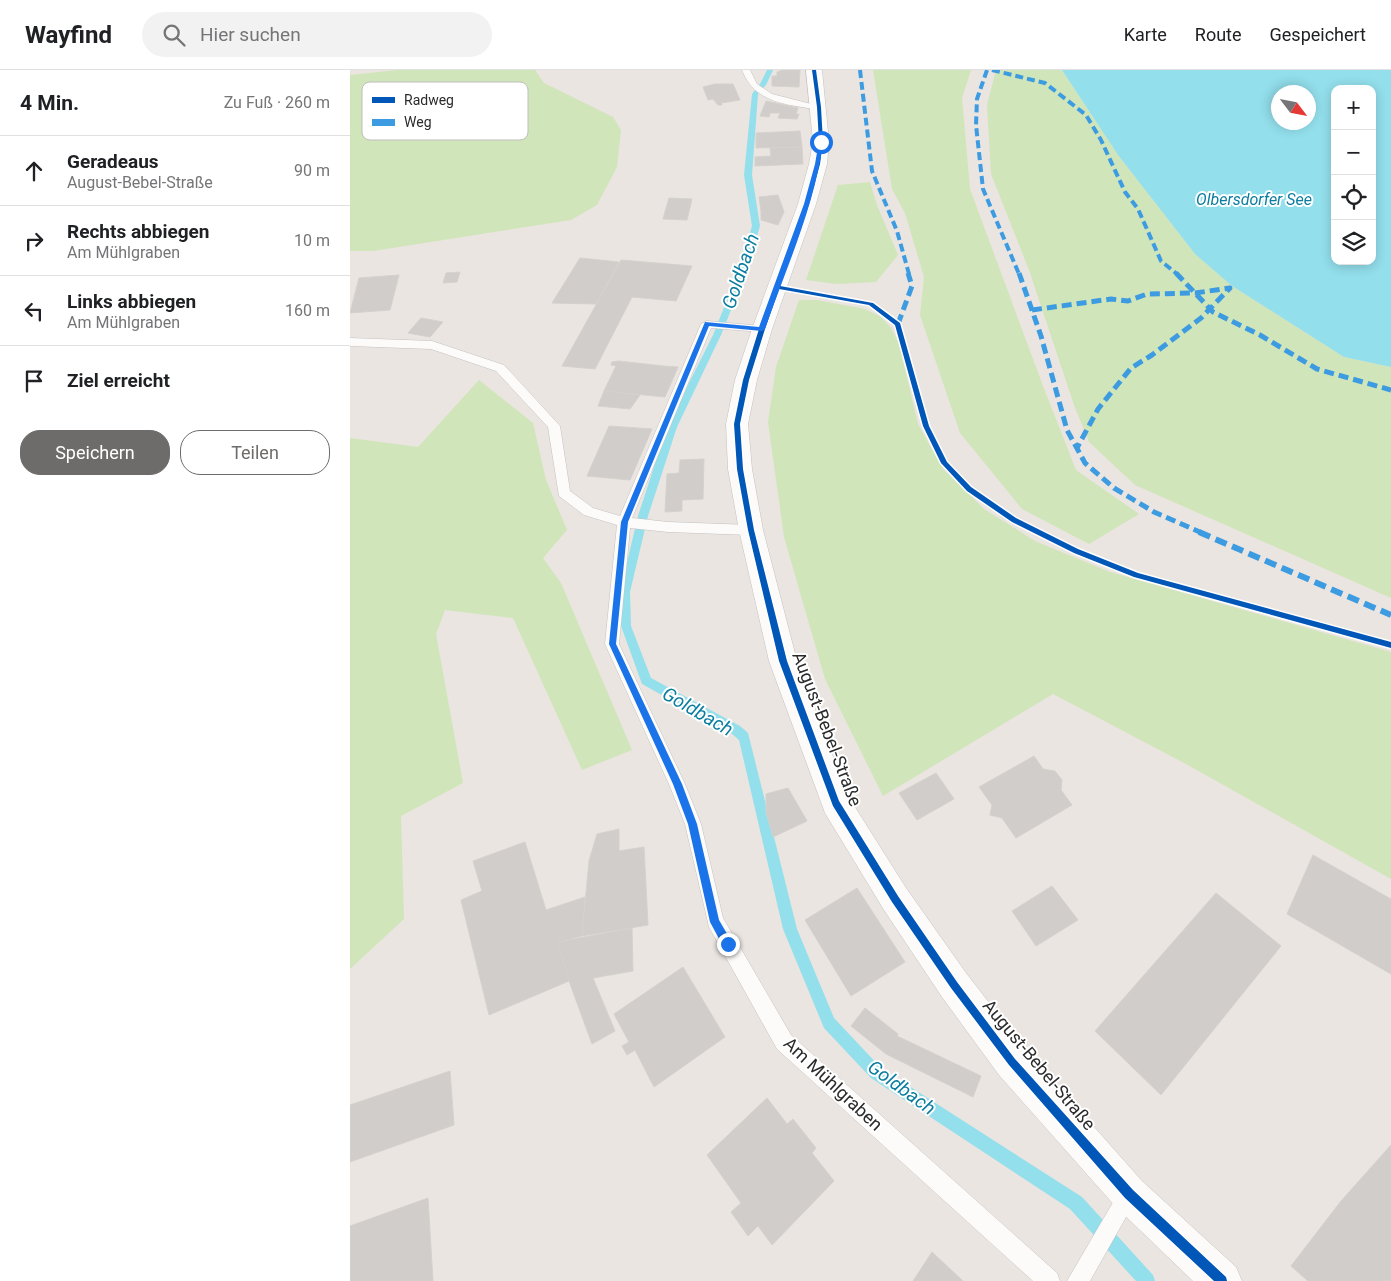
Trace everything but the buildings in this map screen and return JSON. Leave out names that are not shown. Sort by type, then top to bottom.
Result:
[{"type":"street","name":"August-Bebel-Straße","points":[[814,70],[821,142],[818,164],[800,222],[752,328],[746,380],[738,424],[740,470],[751,530],[783,660],[836,803],[895,899],[954,985],[1012,1062],[1130,1194],[1222,1281]]},
{"type":"lane","points":[[746,70],[754,87],[771,96],[819,107]]},
{"type":"lane","name":"Am Mühlgraben","points":[[752,328],[707,324],[624,522],[612,644],[677,784],[693,824],[715,922],[784,1042],[1049,1281]]},
{"type":"lane","points":[[350,342],[432,346],[500,368],[554,426],[564,492],[589,512],[624,522],[668,527],[751,530]]},
{"type":"lane","points":[[1082,1274],[1130,1194]]},
{"type":"green space","points":[[397,70],[535,70],[544,83],[613,117],[621,130],[617,167],[597,205],[571,220],[373,251],[350,251],[350,75]]},
{"type":"green space","points":[[873,70],[971,70],[962,98],[970,189],[1043,386],[1076,470],[1139,514],[1089,544],[1022,509],[960,433],[920,315],[924,277],[905,213],[892,189]]},
{"type":"green space","points":[[996,70],[1062,70],[1118,155],[1195,254],[1232,286],[1344,357],[1391,367],[1391,598],[1135,485],[1089,442],[1074,405],[1029,270],[991,174],[987,105]]},
{"type":"green space","points":[[870,182],[877,205],[898,255],[876,282],[836,284],[806,280],[838,185]]},
{"type":"green space","points":[[799,300],[817,300],[865,309],[881,317],[891,328],[899,344],[918,424],[943,469],[984,509],[1035,541],[1110,572],[1391,652],[1391,879],[1186,764],[1053,694],[883,796],[825,679],[784,537],[768,422],[776,367]]},
{"type":"green space","points":[[479,380],[533,423],[546,480],[567,530],[543,558],[561,583],[632,750],[582,770],[513,618],[445,610],[436,634],[463,783],[401,816],[404,919],[350,969],[350,438],[418,447]]},
{"type":"water","name":"Olbersdorfer See","points":[[1062,70],[1391,70],[1391,367],[1344,357],[1232,286],[1195,254],[1118,155]]},
{"type":"waterway","name":"Goldbach","points":[[770,70],[763,85],[755,94],[748,175],[756,226],[743,270],[717,335],[672,427],[643,516],[625,592],[626,626],[646,681],[736,730],[744,737],[790,929],[829,1023],[876,1073],[1076,1203],[1147,1281]]},
{"type":"marked path","points":[[860,70],[872,171],[897,231],[912,286],[898,324]]},
{"type":"marked path","points":[[987,70],[977,99],[976,125],[983,189],[1014,259],[1041,336],[1067,430],[1085,463],[1114,488],[1154,512],[1391,615]]},
{"type":"marked path","points":[[992,70],[1045,83],[1086,115],[1101,140],[1125,192],[1138,209],[1161,261],[1181,277],[1213,312],[1260,335],[1317,369],[1391,390]]},
{"type":"marked path","points":[[1032,310],[1111,299],[1128,301],[1147,294],[1195,293],[1230,288],[1201,318],[1152,355],[1131,368],[1098,409],[1077,448]]},
{"type":"cycle path","points":[[814,70],[821,142],[818,164],[807,204],[762,329],[746,380],[737,424],[740,469],[751,530],[783,661],[836,803],[895,899],[954,985],[1012,1062],[1129,1194],[1222,1281]]},
{"type":"cycle path","points":[[778,287],[871,304],[898,324],[926,426],[944,463],[969,489],[1014,520],[1076,551],[1136,575],[1391,645]]},
{"type":"route","points":[[728,944],[715,922],[693,824],[677,784],[612,644],[624,522],[707,324],[762,329],[807,204],[818,164],[821,142]]}]
